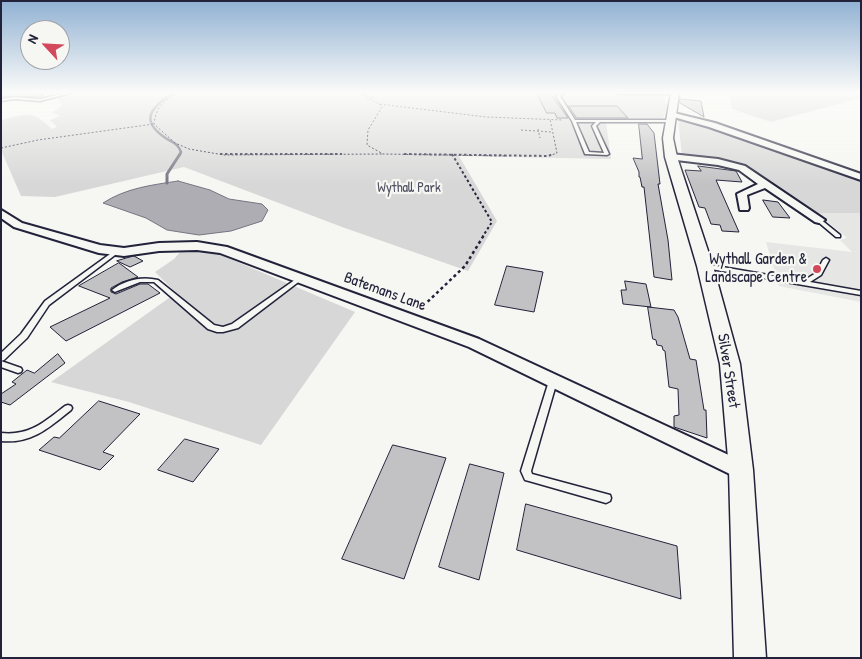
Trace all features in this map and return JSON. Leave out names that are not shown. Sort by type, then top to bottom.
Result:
[{"type":"street","name":"Silver Street","points":[[670,124],[668,138],[671,157],[705,266],[730,364],[741,470],[750,658]]},
{"type":"street","points":[[706,124],[861,177]]},
{"type":"street","points":[[671,157],[729,164],[742,168],[819,220]]},
{"type":"street","points":[[744,208],[742,194],[766,184]]},
{"type":"street","name":"Batemans Lane","points":[[1,213],[18,224],[99,249],[117,251],[171,246],[212,248],[474,343],[741,470]]},
{"type":"lane","points":[[575,124],[587,154],[607,154],[594,126],[596,124]]},
{"type":"lane","points":[[819,220],[838,236]]},
{"type":"lane","points":[[1,358],[24,336],[47,303],[117,251]]},
{"type":"lane","points":[[804,283],[819,274],[826,260]]},
{"type":"lane","points":[[705,266],[861,294]]},
{"type":"lane","points":[[115,290],[148,278],[156,281],[211,327],[216,330],[223,330],[235,326],[299,279]]},
{"type":"lane","points":[[1,364],[18,370]]},
{"type":"lane","points":[[553,381],[526,471],[529,476],[606,498]]},
{"type":"lane","points":[[1,437],[22,438],[40,429],[68,408]]},
{"type":"path","points":[[1,148],[38,140],[154,124],[175,143],[189,149],[224,155],[452,154],[548,156],[557,153],[551,124]]},
{"type":"path","points":[[372,124],[368,130],[367,145],[383,154]]},
{"type":"path","points":[[520,130],[552,132]]},
{"type":"path","points":[[539,130],[540,138]]},
{"type":"path","points":[[408,319],[465,266],[492,222],[452,154]]},
{"type":"shaded area","points":[[178,181],[210,190],[229,199],[262,204],[268,210],[262,221],[231,231],[199,235],[167,230],[146,218],[103,203],[130,191]]},
{"type":"shaded area","name":"Wythall Garden & Landscape Centre","points":[[817,213],[861,213],[861,302],[779,286],[766,242],[852,252],[840,240],[847,238]]},
{"type":"green space","name":"Wythall Park","points":[[1,124],[46,124],[52,129],[57,127],[54,124],[606,124],[611,159],[459,156],[497,221],[468,271],[342,227],[184,167],[55,197],[21,196],[1,150]]},
{"type":"green space","points":[[679,124],[702,124],[717,128],[861,180],[861,213],[817,213],[745,165],[682,156]]},
{"type":"green space","points":[[182,250],[214,252],[355,312],[261,445],[129,402],[51,382],[176,293],[155,272],[174,259]]},
{"type":"building","points":[[639,124],[647,124],[654,133],[660,184],[658,184],[668,240],[672,280],[654,277],[644,187],[642,187],[639,172],[633,158],[642,159]]},
{"type":"building","points":[[698,166],[736,171],[742,182],[716,180],[739,232],[722,231],[720,225],[711,224],[705,208],[699,207],[685,170],[701,171]]},
{"type":"building","points":[[763,200],[778,202],[790,218],[773,217]]},
{"type":"building","points":[[134,256],[143,261],[130,267],[117,261]]},
{"type":"building","points":[[119,263],[138,277],[111,288],[111,292],[116,294],[140,284],[148,284],[160,293],[66,341],[50,327],[110,298],[79,286]]},
{"type":"building","points":[[507,266],[543,272],[534,312],[495,305]]},
{"type":"building","points":[[625,281],[646,284],[651,307],[623,304],[621,290],[626,290]]},
{"type":"building","points":[[648,307],[674,310],[678,317],[690,359],[696,360],[704,410],[706,410],[707,438],[674,427],[674,416],[679,415],[678,389],[669,387],[665,351],[653,339]]},
{"type":"building","points":[[58,354],[65,363],[10,405],[1,402],[1,394],[16,384],[12,382],[27,370],[34,373]]},
{"type":"building","points":[[99,401],[140,414],[103,452],[114,456],[100,470],[39,450],[54,437],[59,438]]},
{"type":"building","points":[[185,439],[219,449],[193,482],[158,470]]},
{"type":"building","points":[[393,445],[446,458],[404,579],[342,559]]},
{"type":"building","points":[[470,464],[504,473],[479,580],[439,567]]},
{"type":"building","points":[[526,504],[677,546],[681,599],[517,550]]},
{"type":"waterway","points":[[152,124],[158,132],[179,147],[180,154]]},
{"type":"waterway","points":[[167,183],[167,174],[180,154]]},
{"type":"place","name":"Wythall Garden & Landscape Centre","points":[[817,269]]}]
